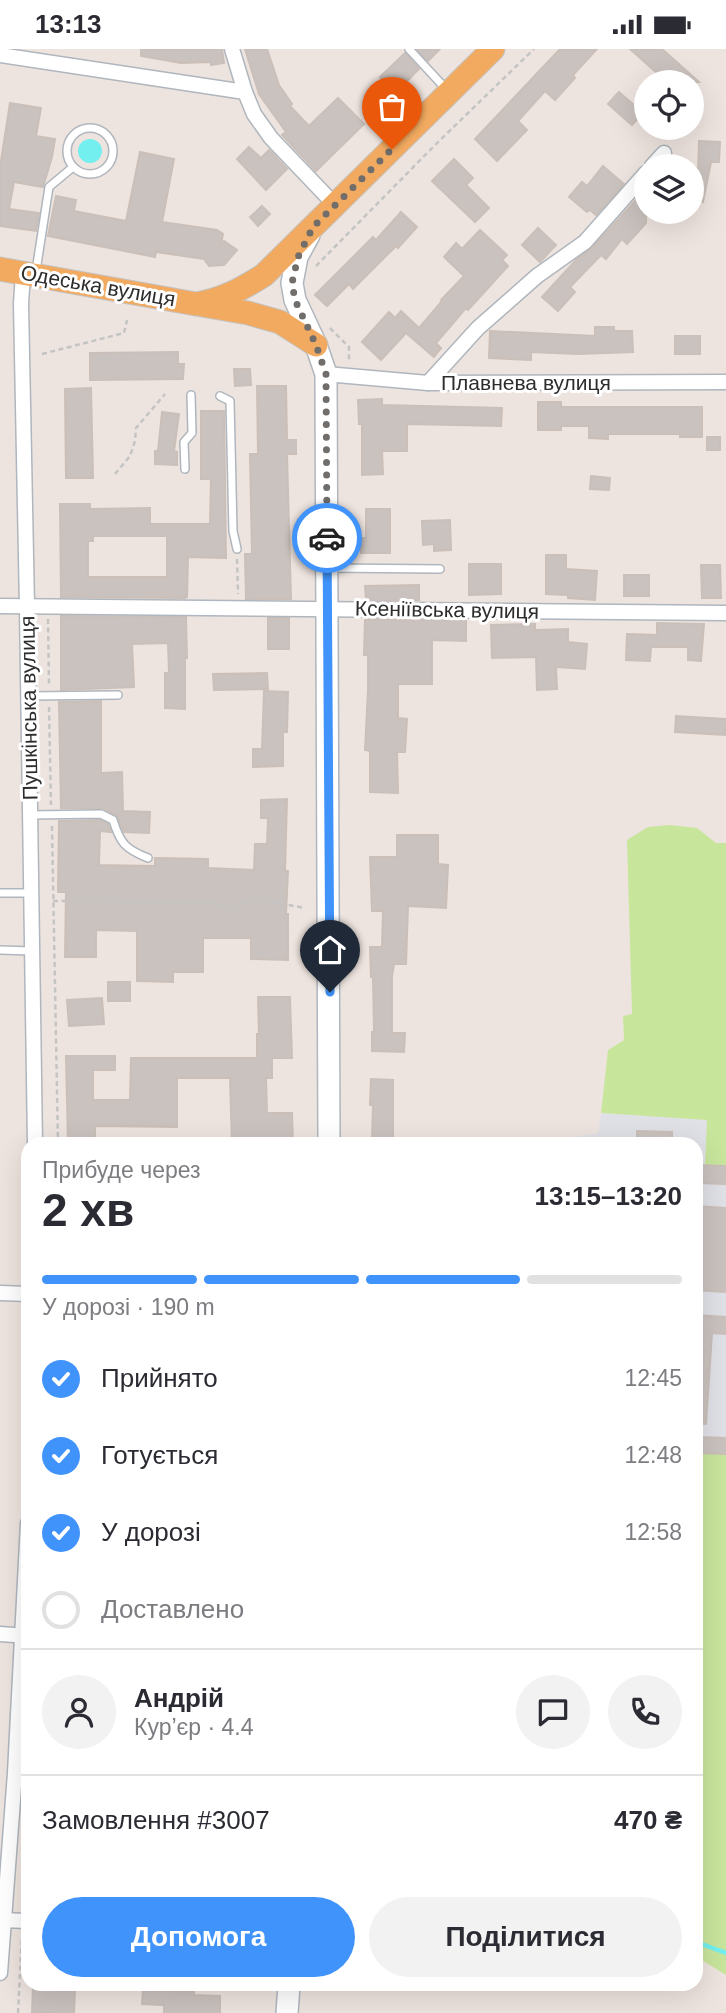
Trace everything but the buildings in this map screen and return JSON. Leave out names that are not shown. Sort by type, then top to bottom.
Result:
[{"type":"main road","name":"Одеська вулиця","points":[[196,304],[228,296],[264,275],[493,49]]},
{"type":"main road","points":[[313,227],[298,257],[292,283],[295,300],[326,374],[330,1137]]},
{"type":"main road","name":"Одеська вулиця","points":[[0,269],[248,313],[280,322],[316,345]]},
{"type":"main road","points":[[287,2013],[289,1991]]},
{"type":"street","points":[[232,49],[254,114],[271,138],[335,205]]},
{"type":"street","points":[[0,55],[245,92]]},
{"type":"street","points":[[428,383],[478,328],[537,276],[585,242],[634,187]]},
{"type":"street","name":"Пушкінська вулиця","points":[[29,274],[21,304],[35,1137]]},
{"type":"street","name":"Плавнева вулиця","points":[[326,374],[428,383],[726,382]]},
{"type":"street","name":"Ксеніївська вулиця","points":[[0,606],[726,613]]},
{"type":"street","points":[[0,1293],[21,1294]]},
{"type":"street","points":[[0,1634],[21,1636]]},
{"type":"street","points":[[0,1973],[21,1691]]},
{"type":"street","points":[[2,1921],[21,1921]]},
{"type":"lane","points":[[409,49],[449,92]]},
{"type":"lane","points":[[96,128],[108,137],[114,151],[108,166],[102,171],[87,174],[73,167],[66,154],[67,146],[75,133],[81,129],[96,128]]},
{"type":"lane","points":[[29,274],[49,187],[73,167]]},
{"type":"lane","points":[[185,469],[184,442],[192,433],[191,395]]},
{"type":"lane","points":[[220,396],[230,401],[233,531],[237,549]]},
{"type":"lane","points":[[327,568],[440,569]]},
{"type":"lane","points":[[29,696],[118,695]]},
{"type":"lane","points":[[30,815],[101,814],[113,820],[119,840],[133,852],[148,857]]},
{"type":"lane","points":[[0,893],[32,894]]},
{"type":"lane","points":[[0,950],[32,951]]},
{"type":"path","points":[[312,270],[350,229],[534,49]]},
{"type":"path","points":[[42,354],[124,333],[127,320]]},
{"type":"path","points":[[325,323],[349,347],[349,376]]},
{"type":"path","points":[[115,474],[130,456],[136,428],[165,394]]},
{"type":"path","points":[[237,549],[238,608]]},
{"type":"path","points":[[47,607],[58,1137]]},
{"type":"path","points":[[53,901],[213,902],[222,907],[234,907],[250,901],[305,908]]},
{"type":"path","points":[[18,2013],[21,1974]]},
{"type":"shaded area","points":[[601,1113],[707,1120],[705,1165],[726,1166],[726,1454],[703,1453],[703,1137],[575,1137],[598,1133]]},
{"type":"green space","points":[[670,825],[697,828],[716,843],[726,843],[726,1166],[705,1165],[707,1120],[601,1113],[608,1050],[624,1040],[623,1016],[632,1014],[627,840],[648,827]]},
{"type":"green space","points":[[703,1453],[726,1454],[726,1975],[703,1961]]},
{"type":"water","points":[[90,139],[98,143],[102,151],[98,159],[90,163],[82,159],[78,151],[82,143]]},
{"type":"waterway","points":[[703,1945],[726,1953]]},
{"type":"way so far","points":[[327,538],[326,374],[295,300],[292,283],[294,270],[313,227],[392,149]]},
{"type":"route","points":[[327,538],[330,992]]}]
